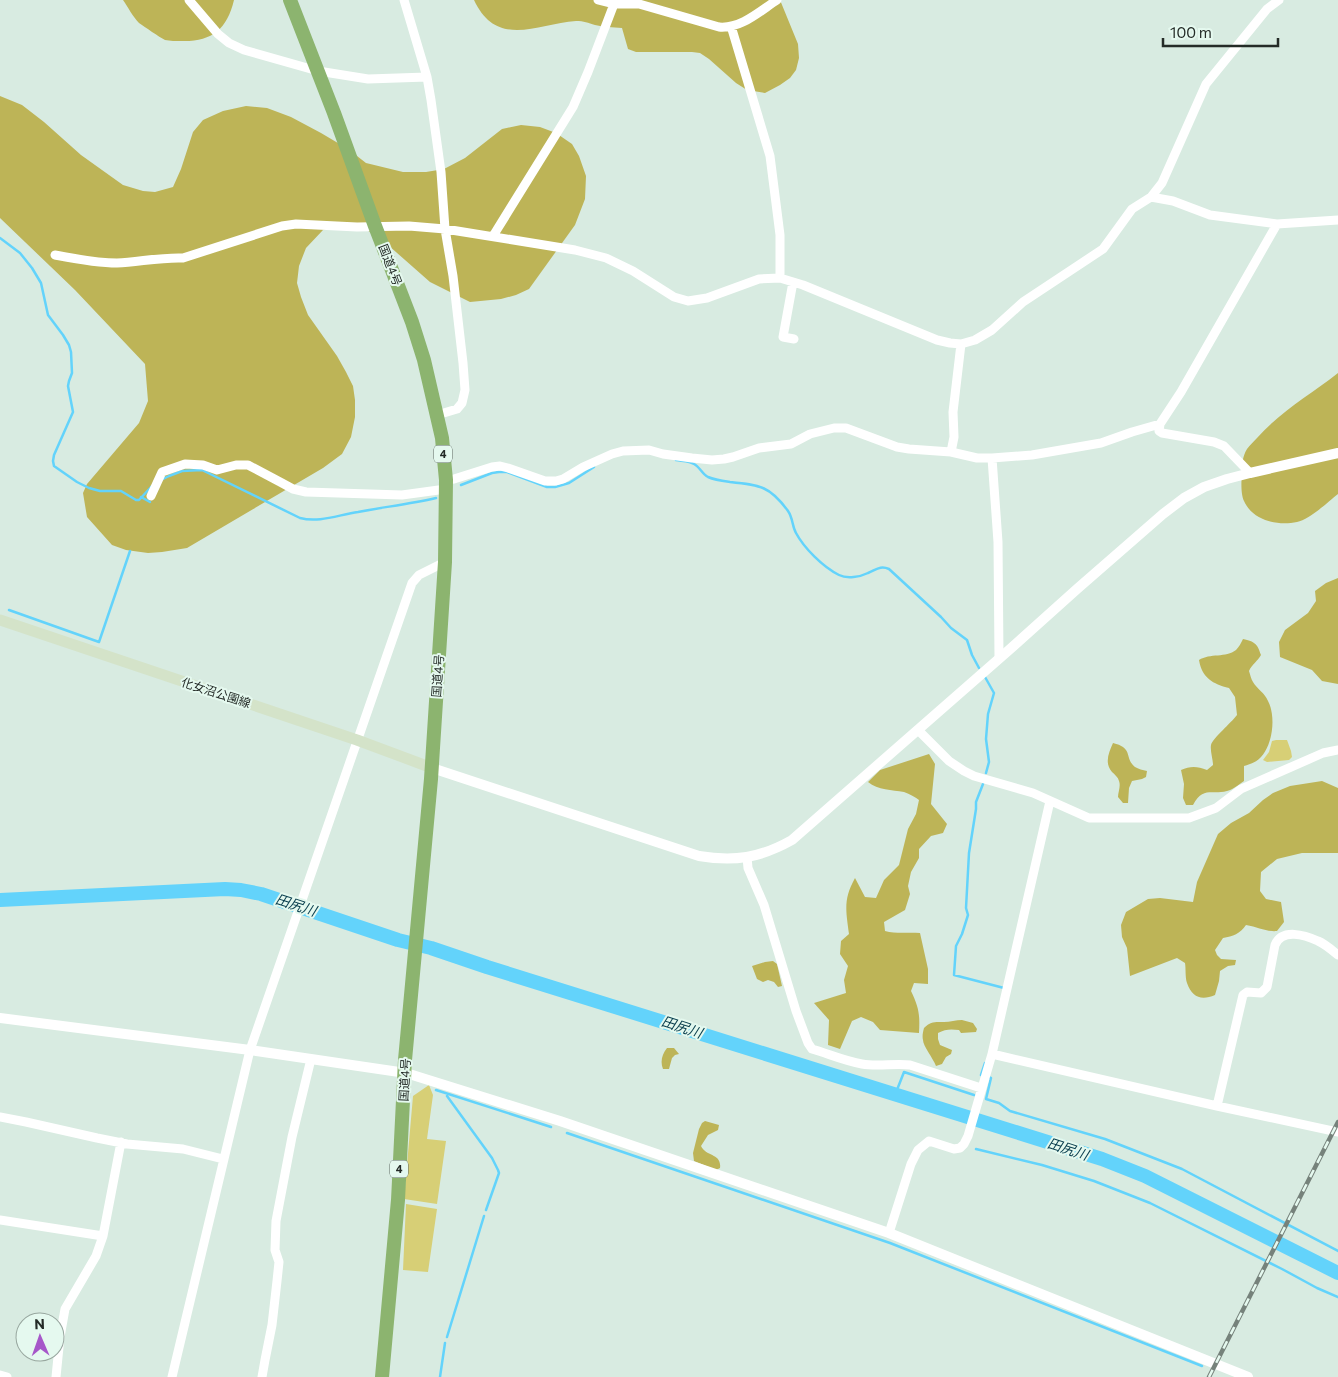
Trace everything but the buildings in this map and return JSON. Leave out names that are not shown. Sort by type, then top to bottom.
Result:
[{"type":"highway","name":"国道4号","points":[[290,0],[412,322],[424,360],[442,438],[446,484],[445,562],[432,768],[405,1060],[406,1073],[398,1200],[382,1377]]},
{"type":"main road","name":"化女沼公園線","points":[[0,620],[357,740],[432,768]]},
{"type":"street","points":[[189,0],[218,34],[229,43],[244,50],[318,71],[368,79],[427,77]]},
{"type":"street","points":[[404,0],[427,77],[441,172],[445,229],[453,276],[465,390],[462,403],[457,409],[437,415]]},
{"type":"street","points":[[598,0],[614,4],[639,4],[725,28],[746,21],[777,0]]},
{"type":"street","points":[[55,255],[88,261],[116,263],[183,258],[282,226],[296,224],[317,226],[409,226],[445,229],[574,250],[606,258],[633,271],[674,297],[688,301],[707,298],[759,279],[780,278],[812,288],[937,340],[960,344],[975,340],[992,330],[1023,302],[1103,249],[1132,209],[1151,197],[1162,183],[1206,84],[1267,9],[1279,0]]},
{"type":"street","points":[[493,236],[573,107],[614,4]]},
{"type":"street","points":[[731,26],[770,156],[780,235],[780,278]]},
{"type":"street","points":[[1151,197],[1173,201],[1210,215],[1277,224],[1338,220]]},
{"type":"street","points":[[1250,473],[1224,446],[1214,442],[1159,432],[1160,424],[1181,392],[1277,224]]},
{"type":"street","points":[[793,282],[783,337],[794,339]]},
{"type":"street","points":[[950,452],[954,437],[953,412],[960,344]]},
{"type":"street","points":[[151,496],[162,472],[185,464],[203,465],[217,470],[236,465],[248,465],[282,483],[306,492],[402,495],[446,484],[454,479],[500,466],[545,481],[556,481],[612,454],[623,451],[649,450],[663,454],[712,460],[732,458],[759,448],[791,444],[810,434],[834,428],[846,428],[897,447],[950,452],[977,458],[992,458],[1032,455],[1101,443],[1160,424]]},
{"type":"street","points":[[432,768],[699,856],[714,859],[731,859],[776,850],[792,840],[1084,582],[1184,498],[1204,487],[1227,479],[1338,453]]},
{"type":"street","points":[[992,458],[998,542],[999,658]]},
{"type":"street","points":[[172,1377],[250,1050],[412,583],[419,574],[445,562]]},
{"type":"street","points":[[918,730],[949,760],[964,771],[974,776],[1033,792],[1090,818],[1190,818],[1216,808],[1241,789],[1323,753],[1338,750]]},
{"type":"street","points":[[889,1233],[911,1164],[918,1150],[929,1141],[954,1149],[960,1148],[968,1136],[992,1054],[1050,801]]},
{"type":"street","points":[[747,857],[748,868],[764,905],[796,1011],[812,1049],[862,1064],[910,1064],[981,1088]]},
{"type":"street","points":[[1217,1106],[1243,995],[1247,992],[1260,993],[1267,987],[1277,940],[1290,934],[1300,934],[1320,942],[1338,955]]},
{"type":"street","points":[[0,1018],[250,1050],[406,1073],[560,1122],[889,1233],[1248,1377]]},
{"type":"street","points":[[992,1054],[1338,1132]]},
{"type":"street","points":[[262,1377],[272,1325],[279,1262],[275,1250],[276,1221],[292,1137],[311,1059]]},
{"type":"street","points":[[0,1117],[121,1142],[183,1149],[223,1159]]},
{"type":"street","points":[[56,1377],[65,1309],[96,1256],[103,1236],[121,1142]]},
{"type":"street","points":[[0,1220],[103,1236]]},
{"type":"street","points":[[0,1375],[7,1377]]},
{"type":"shaded area","points":[[123,0],[234,0],[227,19],[216,32],[192,41],[171,41],[165,40],[139,23]]},
{"type":"shaded area","points":[[474,0],[780,0],[798,44],[799,58],[796,70],[790,78],[780,85],[765,93],[747,90],[700,53],[636,52],[628,49],[622,28],[598,26],[581,21],[533,29],[506,29],[494,24],[483,15]]},
{"type":"shaded area","points":[[0,96],[22,105],[81,155],[123,185],[143,191],[155,192],[173,187],[193,132],[203,120],[223,111],[246,106],[267,108],[291,117],[348,149],[366,163],[403,172],[426,172],[444,169],[465,158],[502,129],[521,125],[540,127],[556,133],[572,144],[579,156],[586,176],[585,199],[575,225],[529,289],[501,299],[470,302],[430,282],[388,245],[367,230],[340,228],[323,230],[306,248],[299,266],[297,283],[308,315],[337,356],[353,386],[355,417],[351,437],[342,454],[323,468],[187,548],[148,553],[126,550],[112,545],[87,517],[83,493],[87,484],[139,423],[148,401],[145,364],[75,290],[0,218]]},
{"type":"shaded area","points":[[1338,373],[1338,494],[1302,521],[1290,523],[1274,522],[1253,513],[1248,508],[1242,495],[1242,465],[1245,452],[1266,428]]},
{"type":"shaded area","points":[[1338,578],[1338,684],[1322,681],[1312,670],[1280,657],[1279,642],[1285,630],[1308,613],[1316,601],[1315,591],[1326,583]]},
{"type":"shaded area","points":[[1243,639],[1255,644],[1261,655],[1249,671],[1253,682],[1267,698],[1270,707],[1272,714],[1271,738],[1259,759],[1244,766],[1244,781],[1227,791],[1204,793],[1200,795],[1193,805],[1186,805],[1183,798],[1184,784],[1181,770],[1194,767],[1207,770],[1213,765],[1211,745],[1215,738],[1237,715],[1235,697],[1229,688],[1209,679],[1200,666],[1199,660],[1232,652],[1237,649]]},
{"type":"shaded area","points":[[1287,740],[1292,757],[1289,760],[1267,762],[1263,760],[1269,752],[1272,741]]},
{"type":"shaded area","points":[[1113,743],[1120,745],[1126,750],[1135,767],[1147,771],[1146,777],[1132,781],[1129,788],[1128,803],[1123,803],[1118,797],[1119,781],[1108,765],[1108,758]]},
{"type":"shaded area","points":[[929,754],[935,764],[931,804],[947,824],[943,833],[931,836],[919,849],[919,858],[911,872],[908,886],[910,894],[905,910],[884,922],[885,931],[920,933],[928,969],[928,984],[914,983],[911,991],[918,1011],[919,1033],[880,1030],[873,1022],[861,1017],[852,1021],[840,1049],[828,1045],[829,1020],[814,1003],[846,993],[844,980],[848,966],[840,954],[841,941],[849,934],[846,912],[851,886],[855,878],[865,897],[876,898],[884,880],[899,865],[908,829],[916,814],[919,800],[904,792],[881,788],[868,782],[880,770]]},
{"type":"shaded area","points":[[1322,781],[1338,788],[1338,853],[1302,853],[1277,859],[1261,872],[1260,891],[1266,899],[1281,902],[1284,922],[1277,931],[1246,925],[1236,934],[1223,938],[1215,950],[1217,955],[1221,959],[1236,960],[1235,965],[1228,966],[1220,971],[1215,995],[1201,998],[1194,995],[1187,983],[1185,963],[1177,958],[1130,976],[1127,948],[1122,937],[1121,925],[1126,912],[1148,899],[1160,898],[1193,902],[1197,882],[1218,834],[1231,823],[1249,813],[1273,793],[1290,786]]},
{"type":"shaded area","points":[[773,961],[777,964],[782,986],[778,987],[774,982],[768,980],[763,982],[757,979],[752,966]]},
{"type":"shaded area","points":[[962,1020],[973,1023],[977,1029],[976,1032],[961,1033],[959,1030],[951,1029],[938,1033],[940,1045],[952,1050],[951,1054],[946,1057],[942,1064],[936,1066],[923,1043],[924,1028],[933,1022]]},
{"type":"shaded area","points":[[667,1048],[674,1048],[679,1054],[672,1058],[669,1069],[663,1069],[662,1058]]},
{"type":"shaded area","points":[[429,1085],[433,1095],[427,1139],[446,1141],[437,1204],[404,1199],[413,1096]]},
{"type":"shaded area","points":[[705,1121],[719,1125],[718,1130],[708,1135],[701,1146],[706,1152],[719,1160],[720,1168],[716,1170],[694,1161],[693,1153],[699,1129]]},
{"type":"shaded area","points":[[406,1204],[437,1209],[428,1272],[403,1270]]},
{"type":"waterway","points":[[0,238],[20,253],[32,268],[41,283],[48,315],[63,335],[71,352],[72,373],[68,386],[73,412],[54,455],[54,466],[89,488],[100,491],[121,491],[136,500],[139,500],[152,486]]},
{"type":"waterway","points":[[676,460],[692,463],[706,476],[711,478],[757,486],[776,496],[791,516],[799,539],[814,557],[833,572],[846,577],[854,577],[881,568],[889,569],[951,628],[967,640],[979,668]]},
{"type":"waterway","points":[[461,485],[492,473],[507,472],[547,487],[555,487],[569,483],[594,467]]},
{"type":"waterway","points":[[161,480],[182,471],[202,470],[300,518],[314,520],[436,498]]},
{"type":"waterway","points":[[141,497],[150,502]]},
{"type":"waterway","points":[[9,610],[99,642],[130,551]]},
{"type":"waterway","points":[[985,677],[994,693],[988,714],[986,739],[989,762],[986,773]]},
{"type":"waterway","points":[[983,784],[976,802],[969,853],[966,908],[968,915],[956,946],[954,975],[1004,989]]},
{"type":"waterway","name":"田尻川","points":[[0,900],[225,889],[261,894],[398,940],[431,948],[1102,1159],[1145,1176],[1338,1273]]},
{"type":"waterway","points":[[981,1075],[985,1063]]},
{"type":"waterway","points":[[895,1095],[904,1072],[974,1095]]},
{"type":"waterway","points":[[988,1077],[991,1078],[986,1099],[999,1103],[1010,1111],[1105,1139],[1182,1169],[1338,1251]]},
{"type":"waterway","points":[[436,1090],[551,1127]]},
{"type":"waterway","points":[[447,1096],[492,1158],[498,1170],[499,1173],[486,1210]]},
{"type":"waterway","points":[[567,1133],[890,1243],[1202,1366]]},
{"type":"waterway","points":[[976,1149],[1042,1165],[1094,1181],[1150,1203],[1338,1297]]},
{"type":"waterway","points":[[447,1337],[484,1216]]},
{"type":"waterway","points":[[440,1377],[445,1343]]},
{"type":"railway","points":[[1209,1377],[1338,1122]]}]
